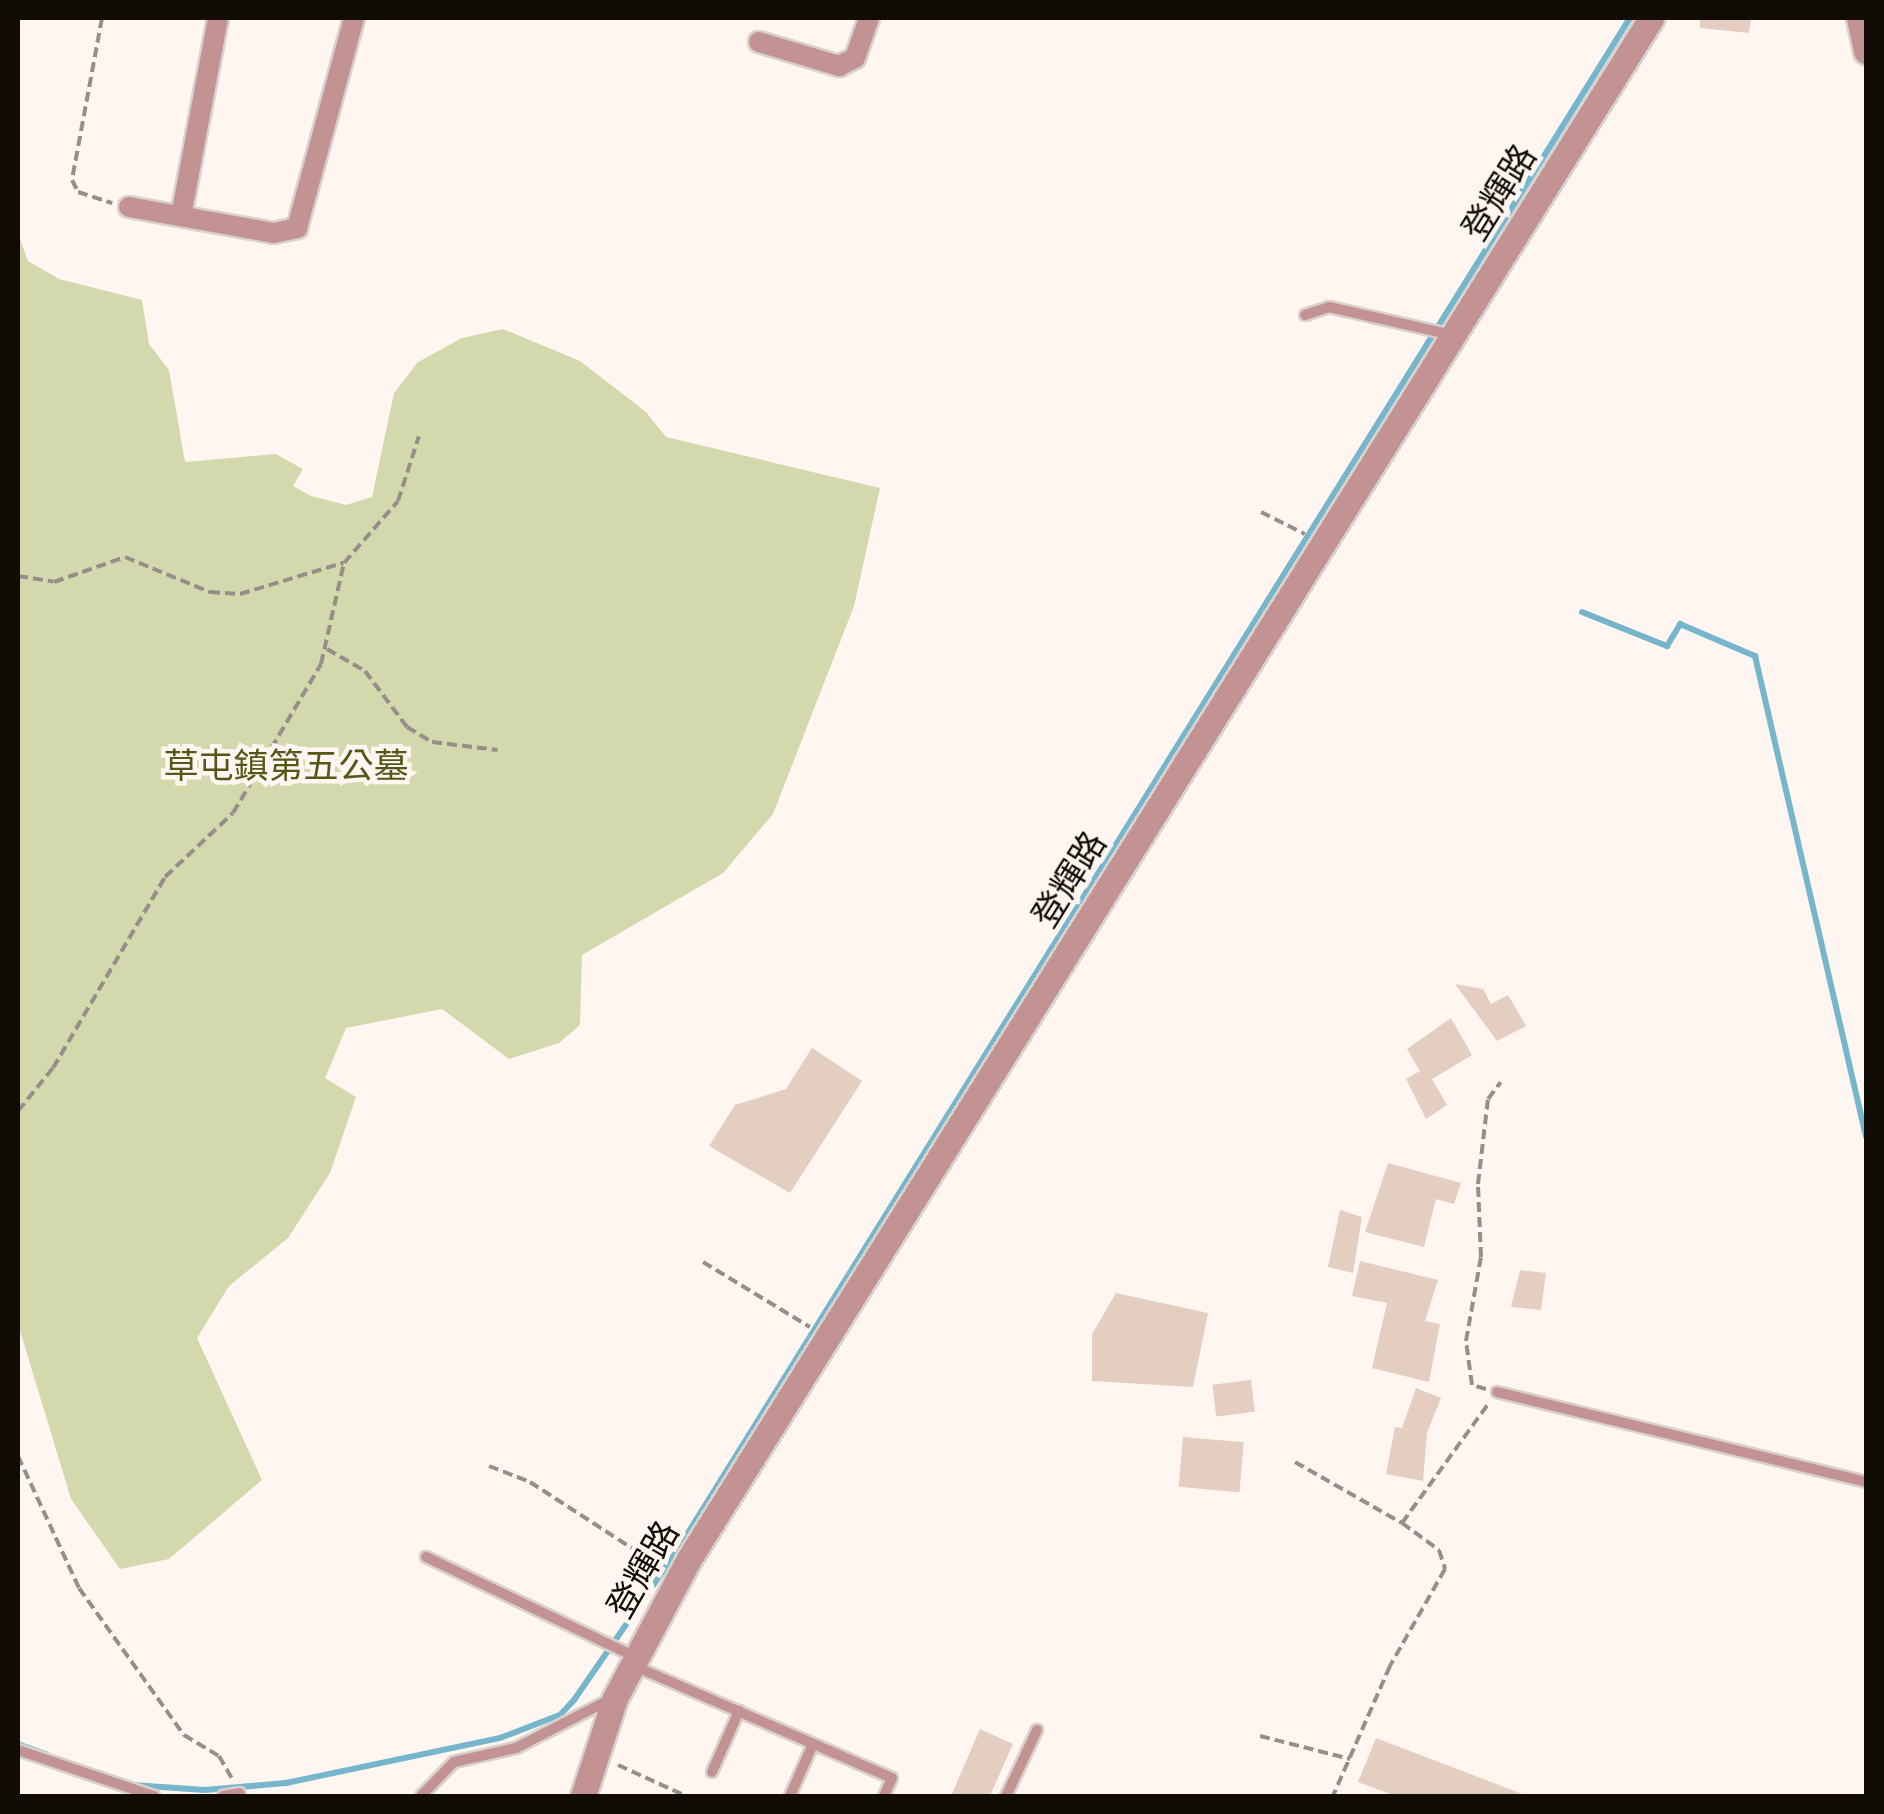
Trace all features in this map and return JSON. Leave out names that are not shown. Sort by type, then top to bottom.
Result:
[{"type":"street","points":[[180,216],[218,18]]},
{"type":"street","points":[[129,207],[274,233],[298,228],[354,18]]},
{"type":"street","points":[[759,42],[840,66],[855,58],[869,18]]},
{"type":"street","name":"登輝路","points":[[583,1796],[615,1698],[678,1578],[1651,18]]},
{"type":"street","points":[[1859,18],[1866,51]]},
{"type":"lane","points":[[1306,316],[1329,307],[1453,335]]},
{"type":"lane","points":[[1497,1392],[1866,1482]]},
{"type":"lane","points":[[426,1557],[739,1711],[892,1778],[884,1796]]},
{"type":"lane","points":[[421,1796],[454,1762],[516,1748],[615,1698]]},
{"type":"lane","points":[[712,1772],[739,1711]]},
{"type":"lane","points":[[1006,1796],[1036,1730]]},
{"type":"lane","points":[[790,1796],[813,1744]]},
{"type":"lane","points":[[18,1750],[154,1796]]},
{"type":"lane","points":[[223,1796],[240,1794]]},
{"type":"path","points":[[102,18],[72,180],[78,192],[129,207]]},
{"type":"path","points":[[18,1111],[53,1068],[165,877],[233,813],[327,649],[344,563],[398,501],[419,436]]},
{"type":"path","points":[[1261,512],[1322,544]]},
{"type":"path","points":[[18,576],[54,582],[125,557],[210,592],[240,594],[344,563]]},
{"type":"path","points":[[327,649],[365,671],[407,727],[432,742],[498,750]]},
{"type":"path","points":[[1402,1524],[1497,1392],[1472,1385],[1466,1341],[1481,1257],[1488,1099],[1501,1082]]},
{"type":"path","points":[[704,1262],[827,1338]]},
{"type":"path","points":[[18,1456],[79,1588],[184,1735],[219,1756],[240,1794]]},
{"type":"path","points":[[1295,1462],[1402,1524],[1438,1550],[1446,1569],[1333,1796]]},
{"type":"path","points":[[489,1466],[530,1482],[678,1578]]},
{"type":"path","points":[[1260,1736],[1350,1758]]},
{"type":"path","points":[[596,1758],[686,1796]]},
{"type":"green space","name":"草屯鎮第五公墓","points":[[18,234],[28,261],[59,279],[142,300],[149,344],[169,370],[185,462],[276,454],[303,469],[293,486],[311,496],[346,505],[372,497],[394,393],[418,362],[462,338],[503,329],[580,361],[646,412],[666,437],[880,488],[854,606],[773,814],[723,873],[582,955],[580,1025],[559,1043],[509,1059],[442,1009],[346,1028],[325,1078],[356,1097],[330,1173],[288,1238],[229,1286],[197,1338],[262,1480],[169,1559],[120,1569],[71,1499],[18,1324]]},
{"type":"building","points":[[1700,18],[1751,18],[1749,33],[1700,28]]},
{"type":"building","points":[[1455,984],[1483,989],[1491,1004],[1508,995],[1526,1026],[1497,1041]]},
{"type":"building","points":[[1451,1018],[1472,1055],[1432,1079],[1447,1105],[1426,1119],[1406,1079],[1420,1071],[1407,1049]]},
{"type":"building","points":[[812,1048],[862,1081],[790,1193],[709,1146],[735,1105],[786,1089]]},
{"type":"building","points":[[1388,1163],[1461,1183],[1454,1204],[1436,1199],[1424,1247],[1365,1232]]},
{"type":"building","points":[[1340,1210],[1362,1217],[1353,1273],[1328,1267]]},
{"type":"building","points":[[1360,1261],[1438,1280],[1425,1321],[1440,1324],[1429,1382],[1372,1368],[1387,1303],[1352,1296]]},
{"type":"building","points":[[1520,1270],[1546,1273],[1541,1310],[1511,1307]]},
{"type":"building","points":[[1116,1293],[1208,1313],[1193,1387],[1092,1381],[1092,1334]]},
{"type":"building","points":[[1251,1380],[1255,1412],[1216,1417],[1212,1385]]},
{"type":"building","points":[[1416,1388],[1441,1398],[1427,1433],[1423,1481],[1386,1474],[1395,1427],[1402,1428]]},
{"type":"building","points":[[1183,1437],[1244,1442],[1239,1492],[1179,1487]]},
{"type":"building","points":[[980,1729],[1013,1744],[990,1796],[951,1796]]},
{"type":"building","points":[[1376,1738],[1525,1796],[1395,1796],[1358,1782]]},
{"type":"waterway","points":[[133,1785],[205,1790],[286,1783],[500,1738],[560,1715],[574,1700],[678,1549],[1630,18]]},
{"type":"waterway","points":[[1582,612],[1667,646],[1680,624],[1755,656],[1866,1136]]},
{"type":"waterway","points":[[18,1744],[46,1754]]}]
